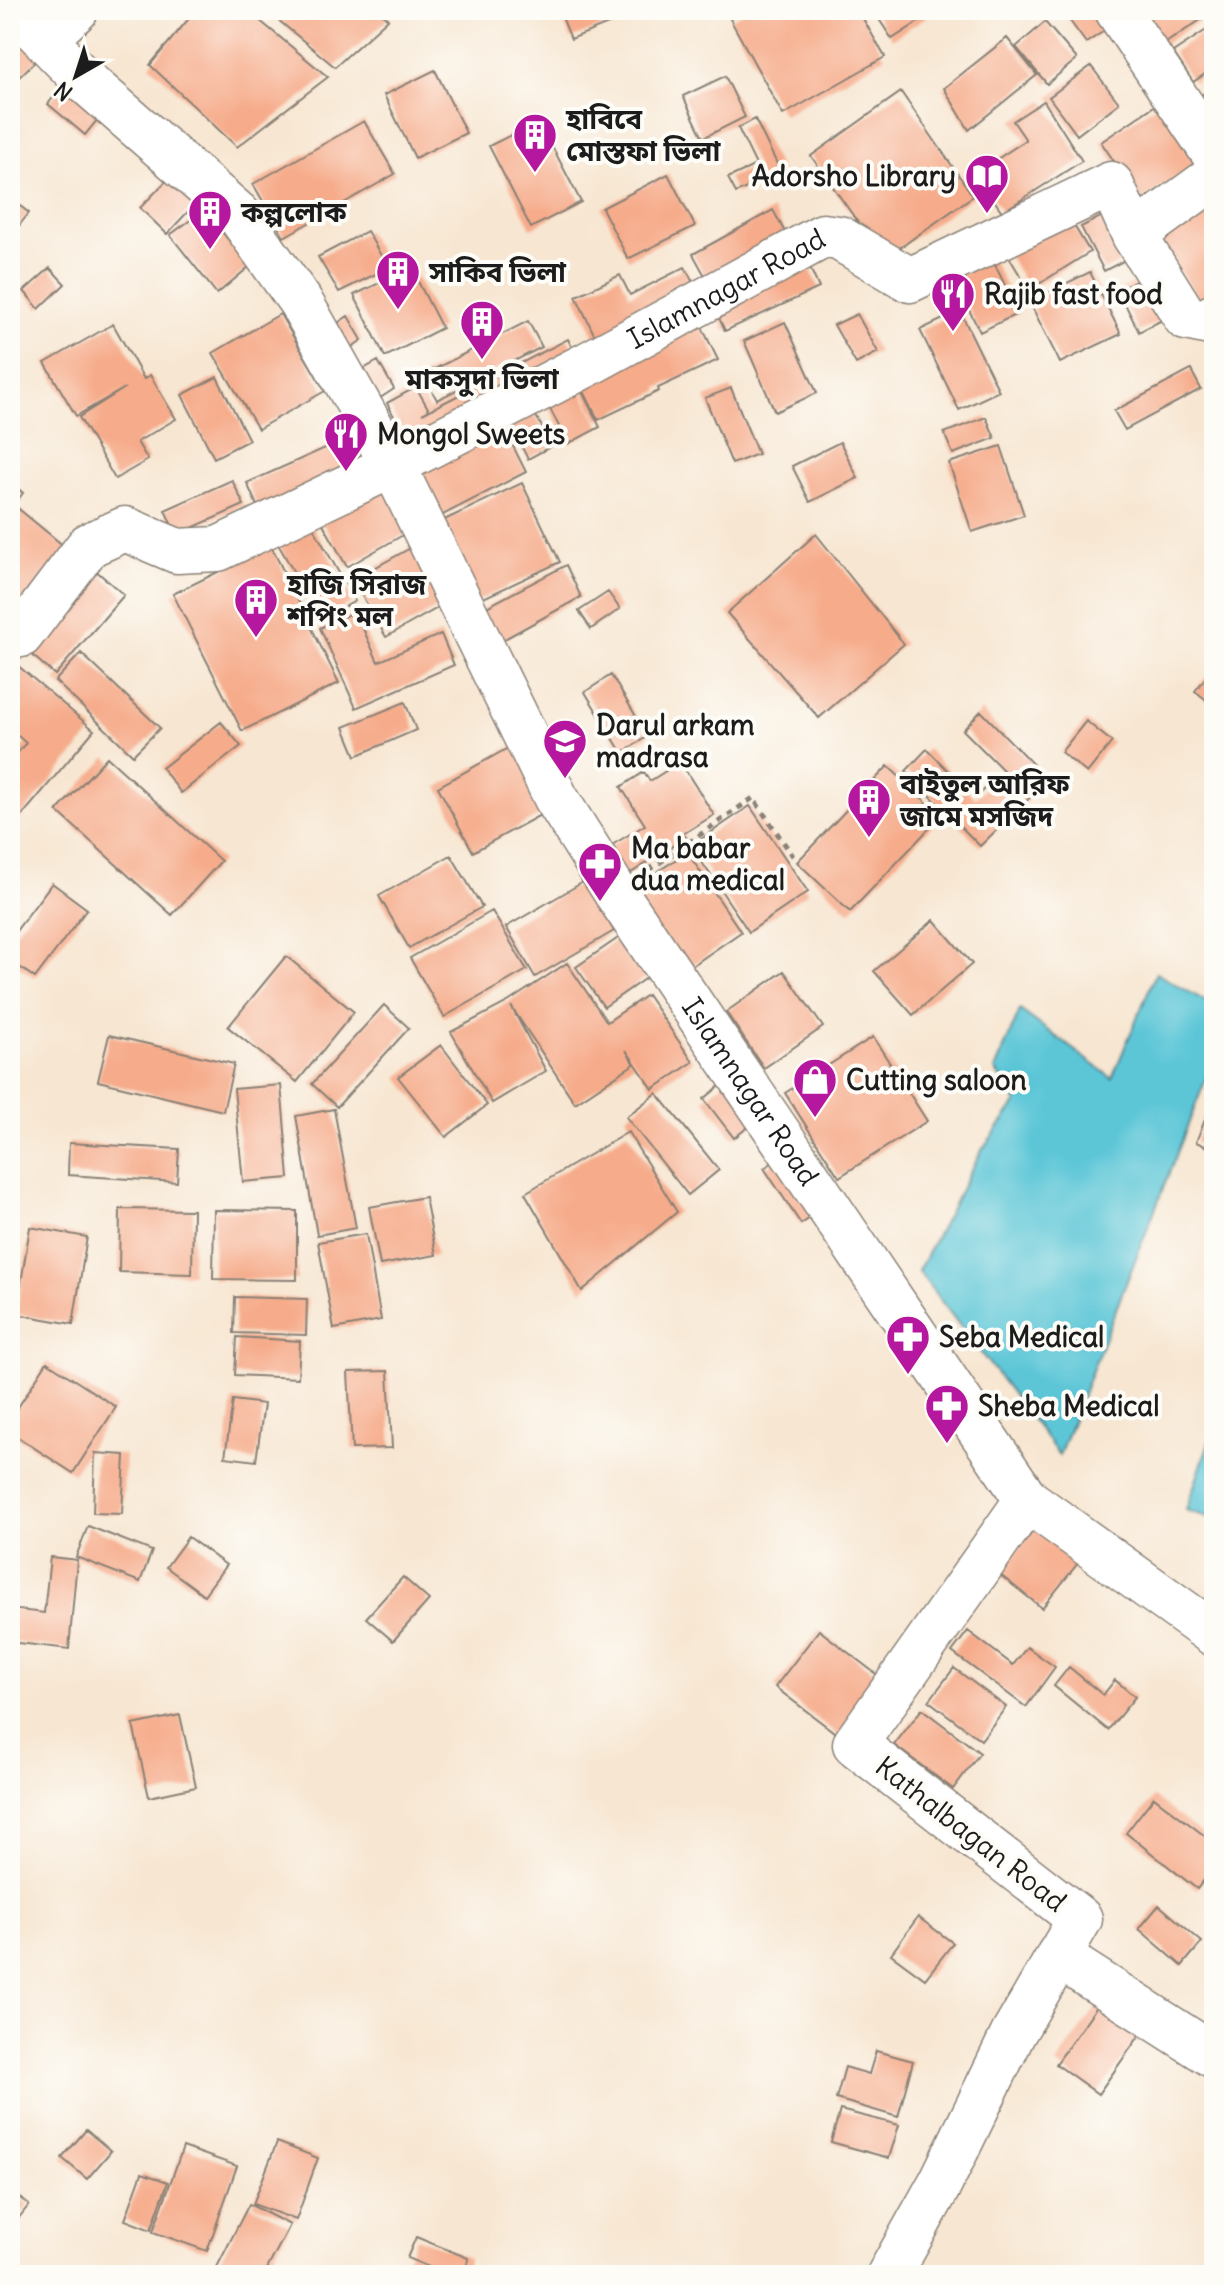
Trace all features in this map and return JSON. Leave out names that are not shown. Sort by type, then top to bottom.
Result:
[{"type":"street","points":[[30,24],[76,10]]},
{"type":"street","points":[[1117,10],[1214,154]]},
{"type":"street","name":"Islamnagar Road","points":[[30,24],[84,80],[238,214],[300,301],[393,465],[556,798],[616,893],[1027,1500],[1214,1634]]},
{"type":"street","points":[[1134,235],[1214,177]]},
{"type":"street","name":"Islamnagar Road","points":[[10,636],[21,635],[89,545],[125,529],[177,551],[218,549],[393,465],[586,365],[823,236],[839,238],[910,280],[1111,184],[1134,235],[1186,318],[1205,322],[1214,316]]},
{"type":"street","name":"Kathalbagan Road","points":[[889,2275],[941,2182],[1013,2034],[1080,1919],[855,1744],[1027,1500]]},
{"type":"street","points":[[1058,1956],[1214,2056]]},
{"type":"path","points":[[616,893],[753,798],[793,856]]},
{"type":"water","points":[[1156,973],[1214,1006],[1214,1058],[1059,1455],[918,1271],[982,1150],[1017,1102],[995,1070],[1020,1010],[1112,1078]]},
{"type":"water","points":[[1214,1428],[1214,1519],[1186,1510]]},
{"type":"building","points":[[196,10],[247,10],[328,77],[237,147],[150,65]]},
{"type":"building","points":[[266,10],[378,10],[388,19],[335,67]]},
{"type":"building","points":[[559,10],[643,10],[571,39]]},
{"type":"building","points":[[746,10],[858,10],[885,57],[783,115],[730,19]]},
{"type":"building","points":[[873,10],[937,10],[892,39]]},
{"type":"building","points":[[1062,10],[1098,10],[1110,27],[1086,43]]},
{"type":"building","points":[[1143,10],[1208,10],[1211,13],[1161,46]]},
{"type":"building","points":[[10,15],[45,52],[17,79],[10,71]]},
{"type":"building","points":[[1045,22],[1077,59],[1047,84],[1016,47]]},
{"type":"building","points":[[1214,25],[1214,68],[1193,82],[1173,52]]},
{"type":"building","points":[[1007,38],[1037,75],[969,130],[944,88]]},
{"type":"building","points":[[1091,66],[1119,103],[1077,135],[1049,97]]},
{"type":"building","points":[[435,70],[466,133],[415,158],[384,95]]},
{"type":"building","points":[[725,76],[745,117],[703,138],[683,96]]},
{"type":"building","points":[[68,79],[106,109],[85,135],[48,104]]},
{"type":"building","points":[[1214,87],[1214,115],[1201,95]]},
{"type":"building","points":[[901,92],[973,196],[884,259],[811,156]]},
{"type":"building","points":[[1169,96],[1209,156],[1141,201],[1101,142]]},
{"type":"building","points":[[1044,101],[1082,161],[1002,212],[976,173],[1026,140],[1013,121]]},
{"type":"building","points":[[755,119],[781,172],[736,193],[728,178],[756,165],[738,128]]},
{"type":"building","points":[[364,121],[395,174],[284,237],[253,184]]},
{"type":"building","name":"হাবিবে মোস্তফা ভিলা","points":[[539,121],[581,202],[531,228],[489,146]]},
{"type":"building","points":[[668,174],[695,226],[628,259],[602,208]]},
{"type":"building","points":[[171,176],[198,201],[167,234],[140,208]]},
{"type":"building","points":[[1214,194],[1214,295],[1201,303],[1155,232]]},
{"type":"building","points":[[10,198],[29,213],[10,237]]},
{"type":"building","name":"কল্পলোক","points":[[204,210],[250,266],[217,294],[170,235]]},
{"type":"building","points":[[773,210],[791,243],[711,287],[693,254]]},
{"type":"building","points":[[1104,215],[1127,259],[1104,271],[1081,227]]},
{"type":"building","points":[[1070,219],[1090,252],[1029,290],[1009,257]]},
{"type":"building","points":[[367,231],[388,268],[339,292],[318,257]]},
{"type":"building","points":[[806,259],[819,288],[725,331],[712,303]]},
{"type":"building","points":[[992,259],[1019,313],[980,332],[953,278]]},
{"type":"building","points":[[685,267],[700,296],[600,347],[576,296],[620,275],[630,295]]},
{"type":"building","points":[[50,268],[65,284],[39,309],[24,291]]},
{"type":"building","name":"সাকিব ভিলা","points":[[411,268],[442,328],[385,357],[354,295]]},
{"type":"building","points":[[1090,272],[1121,334],[1060,363],[1029,301]]},
{"type":"building","points":[[1140,279],[1162,320],[1139,332],[1118,290]]},
{"type":"building","points":[[960,311],[999,391],[959,410],[920,330]]},
{"type":"building","points":[[280,314],[325,391],[258,429],[213,353]]},
{"type":"building","points":[[857,314],[878,352],[856,364],[834,325]]},
{"type":"building","points":[[348,316],[362,340],[346,351],[332,327]]},
{"type":"building","name":"মাকসুদা ভিলা","points":[[528,321],[542,347],[437,400],[423,375]]},
{"type":"building","points":[[785,322],[817,393],[775,412],[744,341]]},
{"type":"building","points":[[700,323],[718,360],[598,420],[579,381]]},
{"type":"building","points":[[113,324],[144,379],[150,375],[176,419],[137,442],[148,460],[115,479],[79,417],[125,388],[76,416],[45,363]]},
{"type":"building","points":[[568,339],[579,363],[410,447],[387,403],[416,387],[429,410],[422,414]]},
{"type":"building","points":[[378,361],[394,389],[377,400],[360,371]]},
{"type":"building","points":[[1191,370],[1201,389],[1125,430],[1114,411]]},
{"type":"building","points":[[217,377],[249,440],[214,458],[182,395]]},
{"type":"building","points":[[578,384],[600,427],[568,444],[546,401]]},
{"type":"building","points":[[731,388],[758,454],[732,464],[705,398]]},
{"type":"building","points":[[535,414],[552,446],[528,459],[511,427]]},
{"type":"building","points":[[986,417],[995,438],[953,454],[944,433]]},
{"type":"building","points":[[505,430],[526,472],[441,516],[419,473]]},
{"type":"building","points":[[343,440],[359,476],[261,515],[247,483]]},
{"type":"building","points":[[840,442],[858,478],[810,502],[792,466]]},
{"type":"building","points":[[1001,446],[1024,515],[972,532],[949,463]]},
{"type":"building","points":[[232,480],[244,505],[176,535],[165,510]]},
{"type":"building","points":[[10,482],[23,493],[14,505],[71,552],[10,628]]},
{"type":"building","points":[[522,483],[560,562],[475,602],[438,523]]},
{"type":"building","points":[[383,484],[410,531],[347,567],[321,520]]},
{"type":"building","points":[[304,511],[355,601],[321,620],[270,530]]},
{"type":"building","points":[[816,534],[904,644],[819,718],[727,613]]},
{"type":"building","points":[[423,541],[455,598],[386,637],[353,580]]},
{"type":"building","name":"হাজি সিরাজ শপিং মল","points":[[271,546],[339,683],[242,731],[173,594]]},
{"type":"building","points":[[566,565],[581,597],[499,642],[481,610]]},
{"type":"building","points":[[94,569],[124,595],[55,675],[24,648]]},
{"type":"building","points":[[608,592],[620,609],[591,629],[579,611]]},
{"type":"building","points":[[355,611],[378,662],[441,634],[454,665],[356,708],[320,628]]},
{"type":"building","points":[[81,653],[160,728],[133,755],[55,681]]},
{"type":"building","points":[[10,659],[94,730],[10,830],[10,761],[26,743],[10,729]]},
{"type":"building","points":[[1214,667],[1214,706],[1195,691]]},
{"type":"building","points":[[611,675],[648,736],[622,753],[585,692]]},
{"type":"building","points":[[405,702],[416,730],[356,756],[344,727]]},
{"type":"building","points":[[981,711],[1048,780],[980,846],[906,771],[927,749],[975,798],[1003,770],[963,730]]},
{"type":"building","points":[[1086,721],[1112,742],[1087,773],[1061,752]]},
{"type":"building","points":[[221,722],[241,746],[181,793],[162,768]]},
{"type":"building","points":[[517,743],[553,808],[473,852],[438,787]]},
{"type":"building","points":[[107,757],[221,861],[172,915],[57,811]]},
{"type":"building","points":[[680,762],[714,815],[625,877],[607,848],[645,825],[621,787],[644,772],[650,781]]},
{"type":"building","name":"বাইতুল আরিফ জামে মসজিদ","points":[[888,766],[941,816],[850,912],[797,862]]},
{"type":"building","points":[[750,806],[808,892],[749,932],[691,846]]},
{"type":"building","points":[[687,852],[741,932],[683,972],[629,891]]},
{"type":"building","points":[[451,855],[482,907],[409,948],[379,896]]},
{"type":"building","points":[[585,881],[614,931],[535,977],[506,927]]},
{"type":"building","points":[[52,883],[87,909],[35,978],[10,960],[10,939]]},
{"type":"building","points":[[492,911],[527,970],[444,1017],[410,958]]},
{"type":"building","points":[[934,920],[972,964],[913,1015],[874,971]]},
{"type":"building","points":[[630,930],[657,970],[604,1007],[576,967]]},
{"type":"building","points":[[286,956],[354,1012],[297,1082],[228,1027]]},
{"type":"building","points":[[567,963],[607,1022],[647,995],[693,1062],[653,1089],[626,1050],[634,1064],[575,1103],[511,1006],[546,1071],[492,1103],[451,1032],[508,1002]]},
{"type":"building","points":[[784,971],[823,1027],[764,1068],[726,1012]]},
{"type":"building","points":[[384,1005],[409,1028],[337,1107],[312,1084]]},
{"type":"building","points":[[109,1035],[234,1064],[223,1111],[98,1081]]},
{"type":"building","points":[[873,1037],[927,1121],[839,1177],[785,1093]]},
{"type":"building","points":[[441,1045],[487,1105],[446,1137],[398,1077]]},
{"type":"building","points":[[731,1077],[762,1116],[734,1138],[704,1099]]},
{"type":"building","points":[[281,1085],[289,1178],[243,1182],[234,1089]]},
{"type":"building","points":[[657,1093],[719,1170],[688,1195],[626,1117]]},
{"type":"building","points":[[1214,1097],[1214,1150],[1196,1142]]},
{"type":"building","points":[[334,1109],[356,1228],[317,1235],[296,1116]]},
{"type":"building","points":[[628,1132],[677,1212],[582,1291],[525,1193]]},
{"type":"building","points":[[69,1143],[179,1149],[177,1182],[68,1175]]},
{"type":"building","points":[[789,1152],[826,1207],[801,1224],[764,1168]]},
{"type":"building","points":[[425,1197],[436,1255],[380,1265],[369,1207]]},
{"type":"building","points":[[120,1209],[193,1210],[192,1274],[119,1272]]},
{"type":"building","points":[[214,1210],[297,1211],[297,1280],[213,1279]]},
{"type":"building","points":[[30,1227],[87,1237],[73,1324],[16,1314]]},
{"type":"building","points":[[366,1234],[381,1320],[334,1329],[318,1242]]},
{"type":"building","points":[[235,1297],[307,1299],[306,1335],[234,1333]]},
{"type":"building","points":[[237,1337],[300,1341],[298,1378],[235,1375]]},
{"type":"building","points":[[47,1362],[116,1407],[73,1473],[10,1432],[10,1420]]},
{"type":"building","points":[[388,1371],[392,1448],[352,1449],[348,1372]]},
{"type":"building","points":[[233,1400],[264,1404],[256,1461],[225,1457]]},
{"type":"building","points":[[95,1453],[125,1455],[122,1514],[93,1513]]},
{"type":"building","points":[[1039,1524],[1082,1558],[1042,1608],[999,1574]]},
{"type":"building","points":[[88,1526],[152,1551],[140,1582],[76,1557]]},
{"type":"building","points":[[188,1537],[226,1565],[204,1595],[166,1567]]},
{"type":"building","points":[[50,1557],[77,1560],[69,1649],[10,1642],[10,1609],[44,1613]]},
{"type":"building","points":[[403,1577],[429,1600],[393,1641],[366,1618]]},
{"type":"building","points":[[819,1630],[885,1681],[842,1738],[775,1687]]},
{"type":"building","points":[[968,1631],[1013,1665],[1027,1647],[1055,1667],[1026,1707],[952,1652]]},
{"type":"building","points":[[1069,1667],[1103,1695],[1115,1680],[1135,1697],[1108,1730],[1054,1686]]},
{"type":"building","points":[[954,1668],[1006,1707],[981,1740],[929,1701]]},
{"type":"building","points":[[922,1709],[980,1753],[953,1789],[894,1745]]},
{"type":"building","points":[[180,1715],[196,1787],[149,1797],[133,1725]]},
{"type":"building","points":[[1154,1797],[1214,1843],[1214,1867],[1197,1889],[1126,1833]]},
{"type":"building","points":[[1159,1905],[1202,1942],[1182,1966],[1139,1929]]},
{"type":"building","points":[[918,1917],[953,1943],[925,1979],[891,1954]]},
{"type":"building","points":[[1112,1985],[1154,2015],[1098,2094],[1056,2064]]},
{"type":"building","points":[[876,2051],[913,2061],[898,2117],[836,2099],[845,2067],[869,2074]]},
{"type":"building","points":[[840,2110],[899,2125],[889,2158],[831,2142]]},
{"type":"building","points":[[86,2130],[111,2151],[87,2179],[62,2158]]},
{"type":"building","points":[[277,2142],[318,2158],[296,2220],[253,2204]]},
{"type":"building","points":[[183,2147],[237,2166],[207,2251],[153,2232]]},
{"type":"building","points":[[142,2173],[168,2182],[151,2230],[125,2220]]},
{"type":"building","points":[[10,2190],[29,2205],[10,2229]]},
{"type":"building","points":[[249,2204],[290,2225],[264,2275],[213,2275]]},
{"type":"building","points":[[416,2237],[468,2258],[466,2275],[448,2275],[407,2258]]},
{"type":"place","name":"হাবিবে মোস্তফা ভিলা","points":[[535,174]]},
{"type":"place","name":"Adorsho Library","points":[[987,215]]},
{"type":"place","name":"কল্পলোক","points":[[210,251]]},
{"type":"place","name":"সাকিব ভিলা","points":[[398,311]]},
{"type":"place","name":"Rajib fast food","points":[[953,333]]},
{"type":"place","name":"মাকসুদা ভিলা","points":[[482,361]]},
{"type":"place","name":"Mongol Sweets","points":[[346,473]]},
{"type":"place","name":"হাজি সিরাজ শপিং মল","points":[[256,639]]},
{"type":"place","name":"Darul arkam madrasa","points":[[565,780]]},
{"type":"place","name":"বাইতুল আরিফ জামে মসজিদ","points":[[869,839]]},
{"type":"place","name":"Ma babar dua medical","points":[[600,903]]},
{"type":"place","name":"Cutting saloon","points":[[815,1119]]},
{"type":"place","name":"Seba Medical","points":[[908,1376]]},
{"type":"place","name":"Sheba Medical","points":[[947,1445]]}]
